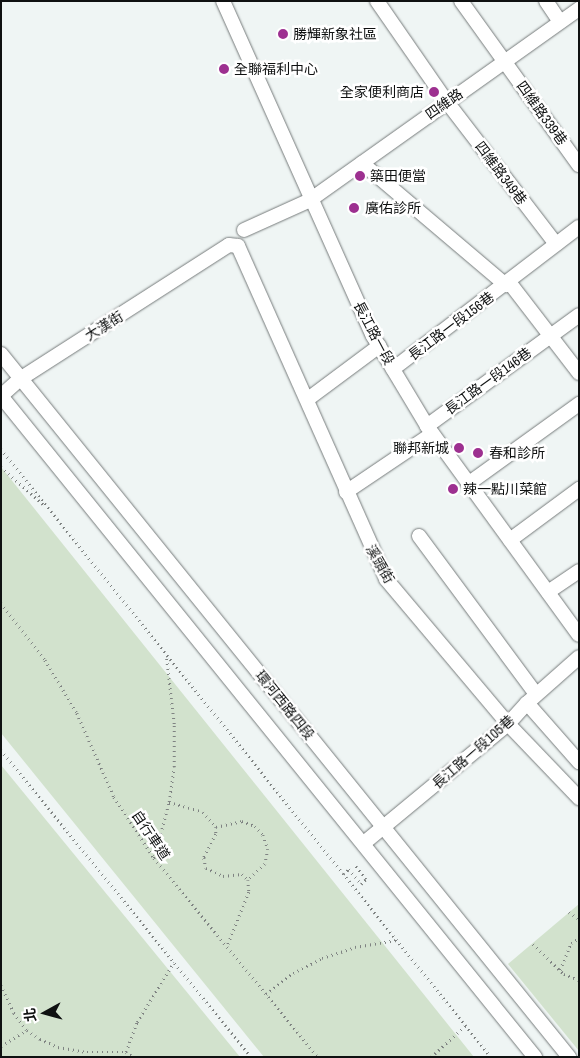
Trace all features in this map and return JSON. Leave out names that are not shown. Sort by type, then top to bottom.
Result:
[{"type":"street","name":"長江路一段","points":[[223,1],[310,200],[379,346],[429,430],[579,635]]},
{"type":"street","name":"四維路349巷","points":[[377,1],[447,102],[556,244]]},
{"type":"street","name":"四維路339巷","points":[[462,1],[579,165]]},
{"type":"street","points":[[546,1],[560,22]]},
{"type":"street","name":"四維路","points":[[244,230],[310,200],[579,9]]},
{"type":"street","points":[[362,163],[507,283],[579,373]]},
{"type":"street","name":"長江路一段156巷","points":[[393,369],[579,227]]},
{"type":"street","name":"大漢街","points":[[1,396],[20,379],[229,245],[238,246],[255,283]]},
{"type":"street","name":"溪頭街","points":[[255,283],[308,399],[346,492],[386,579],[508,724],[579,798]]},
{"type":"street","name":"長江路一段146巷","points":[[346,492],[579,315]]},
{"type":"street","points":[[308,399],[379,346]]},
{"type":"street","name":"環河西路四段","points":[[1,354],[569,1057]]},
{"type":"street","name":"環河西路四段","points":[[1,396],[313,786],[364,843],[534,1057]]},
{"type":"street","points":[[468,484],[579,404]]},
{"type":"street","points":[[510,540],[579,489]]},
{"type":"street","points":[[419,536],[579,762]]},
{"type":"street","points":[[548,592],[579,571]]},
{"type":"street","name":"長江路一段105巷","points":[[364,843],[508,724],[532,698],[579,657]]},
{"type":"path","points":[[1,449],[343,875],[492,1057]]},
{"type":"path","points":[[1,467],[47,508]]},
{"type":"path","name":"自行車道","points":[[1,603],[45,660],[77,713],[114,797],[154,858],[318,1057]]},
{"type":"path","points":[[154,858],[169,802],[174,767],[174,724],[166,654]]},
{"type":"path","points":[[1,750],[251,1057]]},
{"type":"path","points":[[169,802],[203,812],[216,827],[216,834],[204,858],[206,868],[224,876],[242,874],[248,880],[249,892],[227,947]]},
{"type":"path","points":[[216,827],[242,821],[255,826],[264,835],[268,849],[265,864],[248,880]]},
{"type":"path","points":[[343,875],[349,869],[361,884],[366,880],[355,866]]},
{"type":"path","points":[[569,912],[579,919]]},
{"type":"path","points":[[560,970],[571,943],[579,938]]},
{"type":"path","points":[[266,994],[293,973],[322,958],[355,947],[396,940]]},
{"type":"path","points":[[533,944],[560,970],[579,980]]},
{"type":"path","points":[[126,1052],[137,1022],[174,962]]},
{"type":"path","points":[[1,985],[14,1013],[26,1030],[58,1047],[87,1052],[126,1052],[134,1057]]},
{"type":"path","points":[[431,1057],[465,1026]]},
{"type":"path","points":[[1,1046],[26,1030]]},
{"type":"green space","points":[[1,467],[474,1057],[264,1057],[1,733]]},
{"type":"green space","points":[[1,765],[240,1057],[1,1057]]},
{"type":"green space","points":[[579,904],[579,1051],[508,964]]},
{"type":"place","name":"勝輝新象社區","points":[[283,34]]},
{"type":"place","name":"全聯福利中心","points":[[224,69]]},
{"type":"place","name":"全家便利商店","points":[[434,92]]},
{"type":"place","name":"築田便當","points":[[360,176]]},
{"type":"place","name":"廣佑診所","points":[[354,208]]},
{"type":"place","name":"聯邦新城","points":[[459,448]]},
{"type":"place","name":"春和診所","points":[[478,453]]},
{"type":"place","name":"辣一點川菜館","points":[[453,489]]}]
